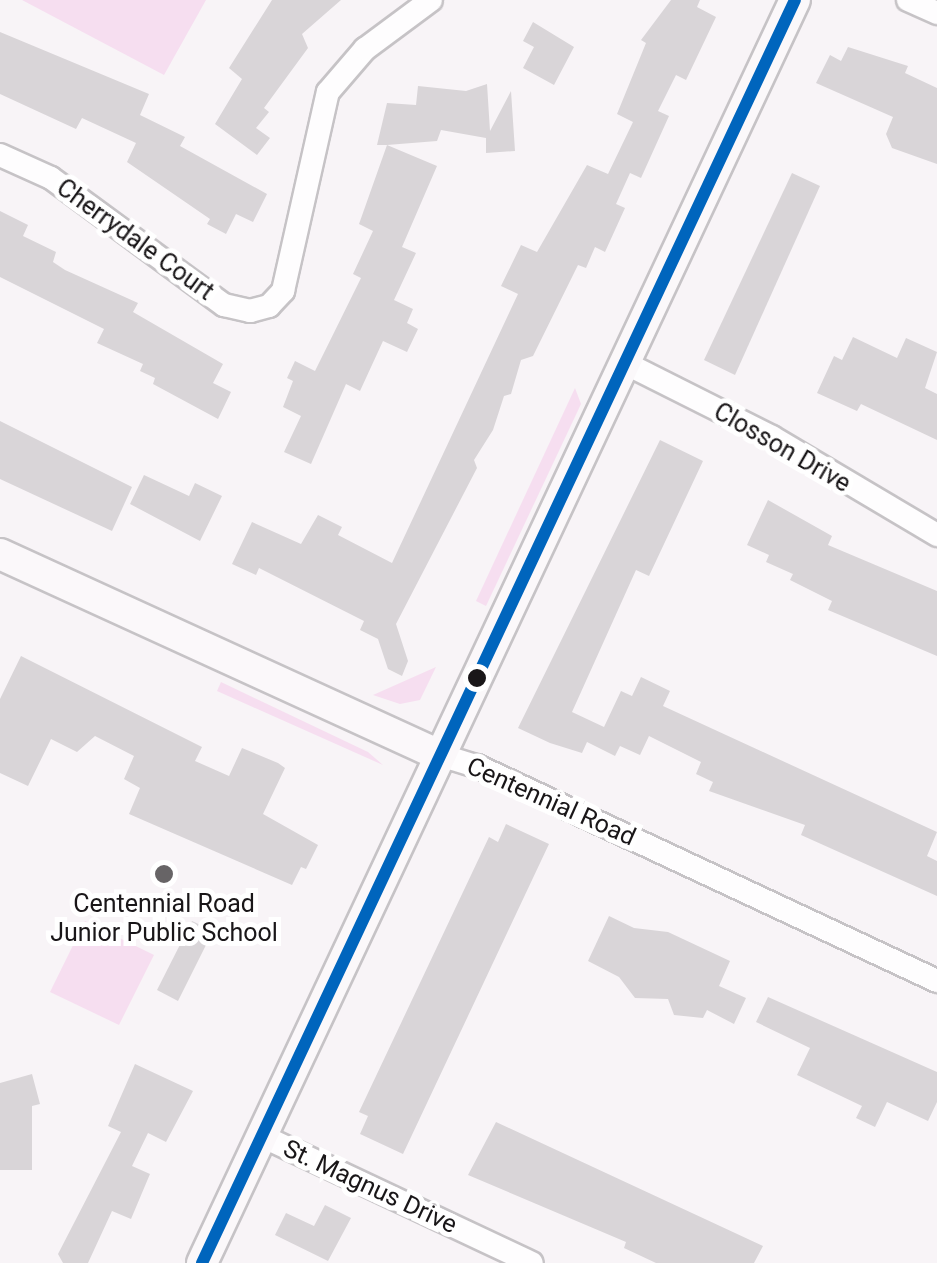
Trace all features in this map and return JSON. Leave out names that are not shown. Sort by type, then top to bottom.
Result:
[{"type":"street","name":"Cherrydale Court","points":[[0,154],[51,178],[224,305],[250,311],[269,306],[282,291],[328,92],[365,48],[430,0]]},
{"type":"street","points":[[202,1263],[795,0]]},
{"type":"street","points":[[908,0],[937,14]]},
{"type":"street","name":"Closson Drive","points":[[627,364],[772,436],[937,535]]},
{"type":"street","name":"Centennial Road","points":[[0,554],[440,755],[477,766],[937,981]]},
{"type":"street","name":"St. Magnus Drive","points":[[262,1136],[532,1263]]},
{"type":"shaded area","points":[[22,0],[206,0],[164,75]]},
{"type":"shaded area","points":[[575,388],[581,404],[486,606],[476,601]]},
{"type":"shaded area","points":[[436,667],[420,700],[400,704],[373,695]]},
{"type":"shaded area","points":[[221,682],[368,752],[383,765],[217,691]]},
{"type":"shaded area","points":[[85,921],[154,955],[119,1025],[50,992]]},
{"type":"building","points":[[272,0],[341,0],[302,34],[308,48],[264,108],[269,112],[256,128],[270,138],[257,155],[215,124],[242,79],[229,68]]},
{"type":"building","points":[[671,0],[700,0],[697,7],[716,17],[686,80],[676,75],[658,111],[669,116],[641,178],[630,173],[616,204],[625,208],[605,252],[595,247],[586,268],[578,265],[533,356],[521,360],[511,394],[504,396],[493,430],[474,460],[477,468],[396,624],[408,661],[402,676],[388,669],[378,639],[360,630],[364,621],[259,568],[256,575],[232,564],[252,522],[301,544],[318,515],[342,527],[338,535],[392,563],[518,294],[501,286],[521,245],[537,252],[587,165],[608,174],[633,122],[617,114],[646,43],[641,40]]},
{"type":"building","points":[[533,22],[574,47],[554,85],[523,68],[534,47],[523,41]]},
{"type":"building","points":[[0,32],[149,94],[140,115],[185,137],[180,146],[267,194],[253,222],[236,214],[226,234],[207,224],[210,219],[127,162],[136,143],[82,118],[76,129],[0,94]]},
{"type":"building","points":[[848,47],[908,66],[905,73],[937,88],[937,164],[892,148],[886,134],[893,117],[816,83],[830,55],[841,61]]},
{"type":"building","points":[[487,84],[490,131],[511,91],[515,151],[486,153],[486,138],[441,130],[437,141],[377,145],[387,103],[416,105],[418,86],[466,91]]},
{"type":"building","points":[[387,145],[437,166],[402,247],[416,253],[394,300],[413,309],[407,323],[418,329],[407,352],[383,341],[360,391],[346,384],[311,464],[284,452],[301,416],[283,407],[293,381],[287,378],[295,361],[315,371],[361,278],[353,274],[373,231],[359,224]]},
{"type":"building","points":[[792,173],[820,186],[735,375],[704,360]]},
{"type":"building","points":[[0,211],[28,225],[23,236],[56,252],[53,262],[138,303],[133,312],[223,364],[213,383],[231,392],[218,419],[153,384],[155,378],[140,371],[143,364],[97,343],[104,329],[0,277]]},
{"type":"building","points":[[853,337],[897,358],[906,338],[937,352],[925,388],[937,394],[937,440],[861,404],[857,411],[817,393],[834,356],[842,360]]},
{"type":"building","points":[[0,421],[132,487],[112,531],[0,479]]},
{"type":"building","points":[[660,440],[703,461],[649,576],[636,570],[572,712],[604,727],[621,691],[632,696],[641,677],[670,691],[663,706],[937,832],[927,856],[937,861],[937,896],[801,835],[805,825],[709,791],[713,782],[696,774],[701,762],[649,736],[640,755],[620,746],[615,756],[587,742],[582,753],[518,728]]},
{"type":"building","points":[[144,475],[189,496],[195,483],[222,496],[200,541],[130,504]]},
{"type":"building","points":[[768,500],[832,536],[828,545],[937,591],[937,656],[828,610],[832,601],[790,580],[793,574],[766,562],[769,555],[747,545]]},
{"type":"building","points":[[21,656],[202,747],[195,761],[229,776],[242,748],[285,768],[263,814],[318,845],[306,869],[301,867],[292,885],[129,814],[140,788],[124,779],[134,756],[95,736],[77,752],[51,739],[28,786],[0,773],[0,699]]},
{"type":"building","points":[[506,824],[549,844],[403,1154],[360,1134],[368,1116],[359,1112],[489,837],[498,842]]},
{"type":"building","points":[[609,916],[634,928],[668,932],[730,961],[719,986],[746,998],[734,1024],[707,1010],[703,1018],[674,1015],[668,999],[635,998],[619,977],[588,961]]},
{"type":"building","points":[[192,921],[213,931],[178,1001],[157,990]]},
{"type":"building","points":[[768,997],[937,1072],[937,1102],[928,1121],[887,1102],[875,1127],[856,1118],[862,1106],[797,1075],[810,1048],[756,1022]]},
{"type":"building","points":[[135,1064],[193,1091],[166,1142],[148,1133],[132,1166],[150,1174],[131,1219],[112,1211],[88,1263],[63,1263],[58,1254],[121,1132],[108,1126]]},
{"type":"building","points":[[32,1074],[40,1104],[32,1106],[32,1170],[0,1170],[0,1083]]},
{"type":"building","points":[[496,1122],[763,1246],[754,1263],[656,1263],[624,1248],[626,1242],[468,1175]]},
{"type":"building","points":[[325,1205],[351,1218],[328,1261],[275,1235],[286,1213],[314,1226]]},
{"type":"transit line","points":[[202,1263],[795,0]]},
{"type":"place","name":"Centennial Road Junior Public School","points":[[164,874]]}]
